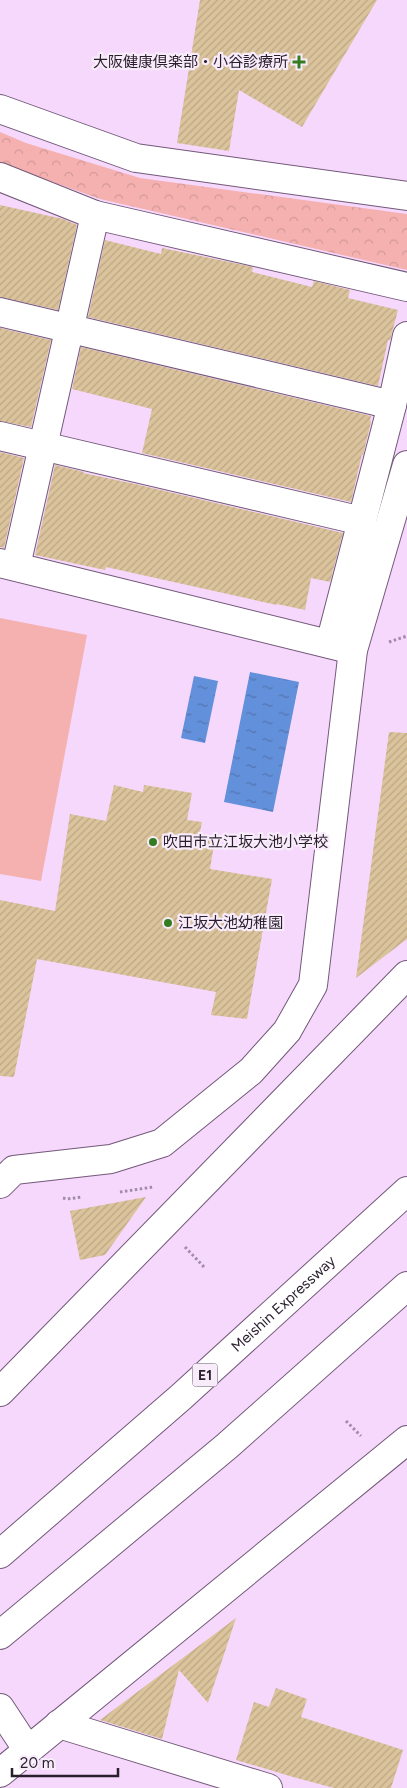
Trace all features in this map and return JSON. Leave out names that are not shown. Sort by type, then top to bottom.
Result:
[{"type":"main road","points":[[0,109],[136,158],[407,196]]},
{"type":"main road","points":[[0,177],[94,215],[407,287]]},
{"type":"main road","points":[[94,215],[43,446],[8,564],[342,647]]},
{"type":"main road","points":[[0,312],[392,405]]},
{"type":"main road","points":[[5,1172],[111,1159],[162,1143],[252,1071],[287,1031],[313,986],[342,647],[362,521],[392,405],[407,336]]},
{"type":"main road","points":[[0,436],[362,521]]},
{"type":"main road","points":[[342,647],[407,466]]},
{"type":"main road","points":[[0,1392],[407,975]]},
{"type":"main road","name":"Meishin Expressway","points":[[0,1554],[181,1397],[407,1191]]},
{"type":"main road","points":[[0,1635],[227,1446],[407,1286]]},
{"type":"main road","points":[[0,1773],[407,1440]]},
{"type":"main road","points":[[0,1708],[28,1749]]},
{"type":"main road","points":[[0,1724],[28,1749]]},
{"type":"main road","points":[[59,1724],[268,1788]]},
{"type":"green space","points":[[0,132],[26,143],[140,178],[407,214],[407,270],[100,199],[0,163]]},
{"type":"green space","points":[[0,618],[87,635],[41,881],[0,874]]},
{"type":"water","points":[[250,672],[299,682],[273,812],[224,802]]},
{"type":"water","points":[[194,676],[218,681],[205,743],[181,738]]},
{"type":"building","points":[[200,0],[377,0],[302,127],[239,90],[229,151],[177,143]]},
{"type":"building","points":[[0,205],[63,219],[77,225],[58,310],[0,297]]},
{"type":"building","points":[[105,240],[161,254],[162,248],[253,267],[252,272],[312,287],[314,281],[350,290],[348,298],[398,310],[390,340],[388,340],[378,386],[88,317]]},
{"type":"building","points":[[0,328],[51,340],[31,427],[0,421]]},
{"type":"building","points":[[81,347],[371,416],[351,502],[142,453],[152,409],[72,389]]},
{"type":"building","points":[[0,452],[24,458],[4,548],[0,547]]},
{"type":"building","points":[[55,465],[343,533],[330,582],[311,578],[305,610],[106,567],[105,570],[35,555]]},
{"type":"building","points":[[389,732],[407,733],[407,939],[356,978]]},
{"type":"building","points":[[114,785],[143,792],[144,785],[192,793],[187,820],[202,822],[199,836],[215,838],[210,869],[272,879],[247,1019],[211,1015],[216,992],[37,959],[14,1077],[0,1076],[0,900],[55,911],[70,814],[106,821]]},
{"type":"building","points":[[146,1197],[105,1255],[80,1260],[70,1211]]},
{"type":"building","points":[[236,1618],[208,1703],[179,1670],[162,1739],[100,1720]]},
{"type":"building","points":[[276,1688],[307,1699],[301,1717],[403,1750],[391,1788],[334,1788],[236,1760],[254,1702],[269,1707]]},
{"type":"place","name":"大阪健康倶楽部・小谷診療所","points":[[299,62]]},
{"type":"place","name":"吹田市立江坂大池小学校","points":[[153,842]]},
{"type":"place","name":"江坂大池幼稚園","points":[[168,923]]}]
